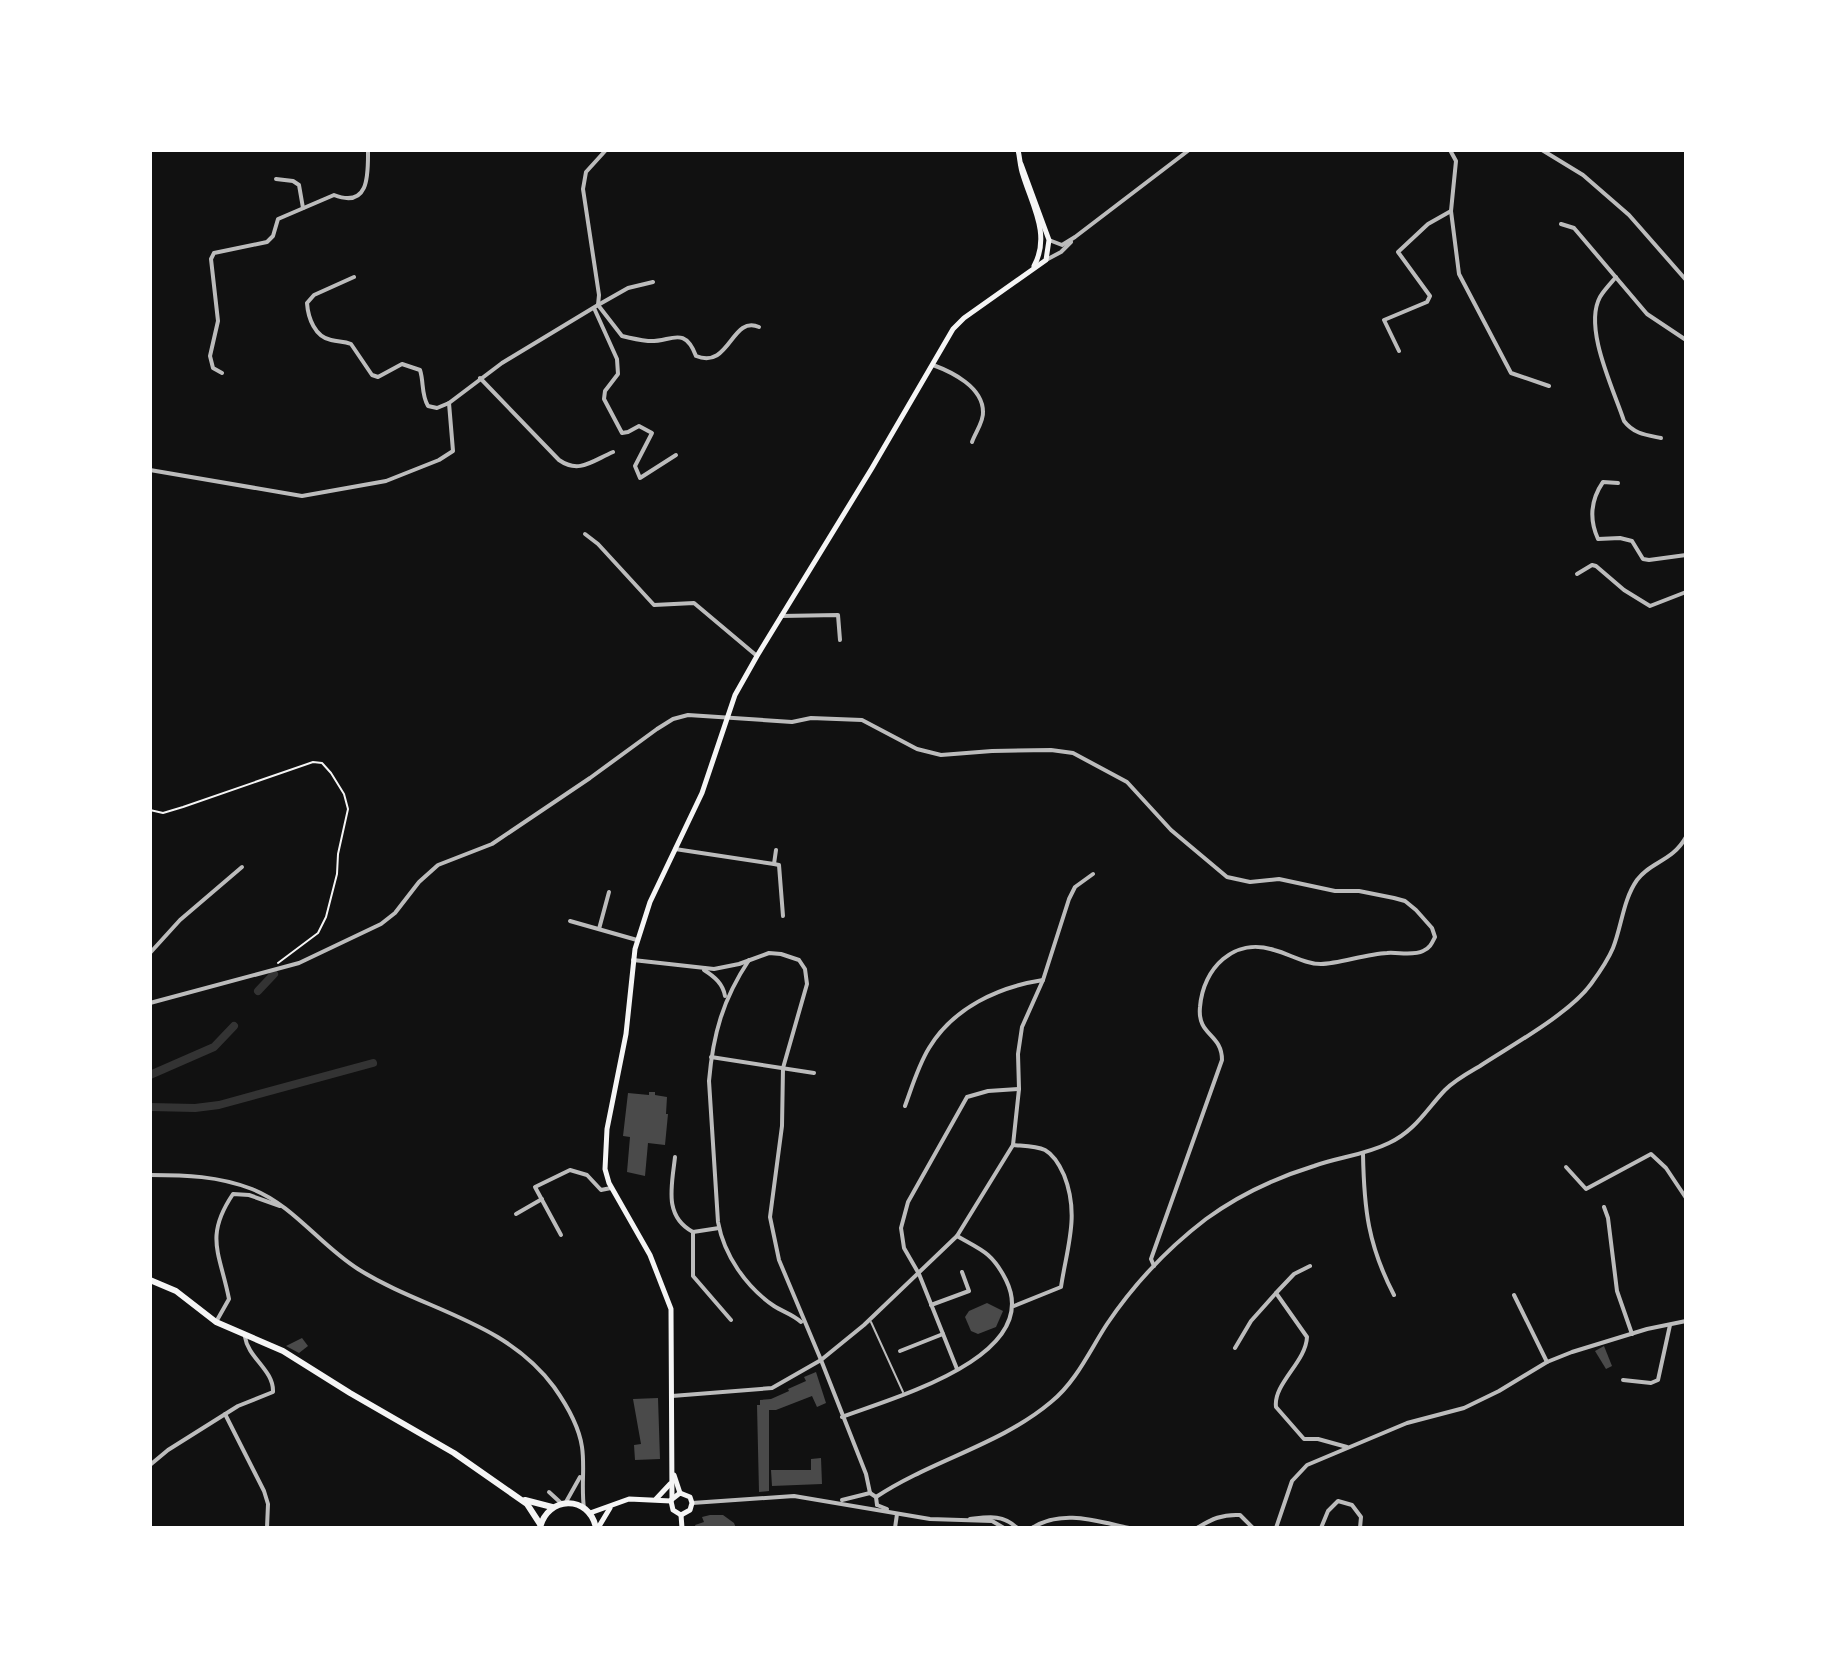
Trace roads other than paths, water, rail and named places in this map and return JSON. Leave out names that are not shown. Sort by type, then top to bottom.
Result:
[{"type":"main road","points":[[681,1515],[673,1510],[671,1499],[671,1309],[650,1255],[610,1186],[605,1169],[607,1129],[626,1034],[637,940],[650,902],[702,793],[727,717],[757,656],[953,329],[1046,260],[1049,240],[1018,150]]},
{"type":"main road","points":[[1021,164],[1042,240],[1040,256],[1032,270]]},
{"type":"main road","points":[[150,1280],[176,1291],[216,1322],[283,1351],[454,1453],[518,1497],[532,1509],[540,1526]]},
{"type":"main road","points":[[673,1472],[680,1493],[690,1497],[692,1503],[690,1510],[681,1515]]},
{"type":"main road","points":[[656,1499],[671,1483]]},
{"type":"main road","points":[[518,1497],[552,1507],[563,1503],[587,1510],[612,1506],[629,1499],[671,1499],[680,1493]]},
{"type":"main road","points":[[587,1510],[597,1528],[612,1506]]},
{"type":"main road","points":[[540,1526],[552,1507]]},
{"type":"main road","points":[[681,1515],[682,1528]]},
{"type":"street","points":[[222,373],[213,368],[210,356],[218,321],[211,259],[214,253],[267,242],[273,236],[278,219],[334,195],[340,198],[356,196],[365,189],[369,180],[368,150]]},
{"type":"street","points":[[606,150],[586,172],[583,189],[599,295],[596,307],[617,359],[618,374],[605,391],[604,399],[622,433],[639,426],[652,433],[635,466],[640,478],[676,455]]},
{"type":"street","points":[[1040,256],[1075,237],[1189,150]]},
{"type":"street","points":[[1450,150],[1456,161],[1451,211],[1459,274],[1511,373],[1549,386]]},
{"type":"street","points":[[1542,150],[1583,175],[1629,215],[1686,280]]},
{"type":"street","points":[[276,179],[299,185],[303,208]]},
{"type":"street","points":[[1399,351],[1384,320],[1427,302],[1430,296],[1398,252],[1428,224],[1451,211]]},
{"type":"street","points":[[1561,224],[1574,228],[1647,314],[1686,340]]},
{"type":"street","points":[[1046,260],[1061,252],[1075,237]]},
{"type":"street","points":[[1049,240],[1062,245]]},
{"type":"street","points":[[1680,273],[1686,268]]},
{"type":"street","points":[[354,277],[314,295],[307,303],[307,315],[318,333],[328,340],[351,344],[372,375],[378,377],[402,364],[420,370],[423,397],[428,406],[437,408],[449,403],[480,378],[628,288],[653,282]]},
{"type":"street","points":[[1616,277],[1599,298],[1596,338],[1624,421],[1631,429],[1661,438]]},
{"type":"street","points":[[596,307],[622,336],[651,342],[664,337],[683,338],[691,344],[696,356],[703,359],[718,355],[743,325],[759,327]]},
{"type":"street","points":[[933,365],[964,381],[980,400],[984,410],[972,442]]},
{"type":"street","points":[[480,378],[559,460],[570,467],[577,468],[613,452]]},
{"type":"street","points":[[150,470],[302,496],[386,481],[439,460],[453,451],[449,403]]},
{"type":"street","points":[[1618,483],[1603,482],[1593,502],[1592,525],[1598,539],[1632,541],[1643,559],[1686,555]]},
{"type":"street","points":[[585,534],[654,605],[694,603],[757,656]]},
{"type":"street","points":[[1577,574],[1592,565],[1596,566],[1624,590],[1650,606],[1686,592]]},
{"type":"street","points":[[781,616],[838,615],[840,640]]},
{"type":"street","points":[[150,1003],[299,963],[381,924],[395,913],[419,882],[438,865],[492,844],[673,719],[701,715],[792,722],[811,718],[862,720],[917,749],[941,755],[1051,750],[1073,753],[1127,782],[1171,830],[1227,877],[1250,882],[1279,879],[1405,901],[1426,920],[1435,937],[1421,953],[1366,955],[1324,964],[1304,962],[1272,949],[1258,947],[1231,951],[1215,966],[1202,994],[1200,1020],[1218,1043],[1222,1060],[1151,1259],[1154,1266]]},
{"type":"street","points":[[871,1506],[876,1497],[907,1477],[1016,1428],[1053,1401],[1074,1376],[1109,1322],[1154,1266],[1208,1217],[1257,1187],[1316,1165],[1363,1154],[1401,1137],[1413,1128],[1445,1090],[1579,997],[1612,950],[1626,902],[1639,876],[1680,848],[1686,837]]},
{"type":"street","points":[[675,849],[779,865],[783,916]]},
{"type":"street","points":[[774,864],[776,850]]},
{"type":"street","points":[[150,953],[180,920],[242,867]]},
{"type":"street","points":[[672,1396],[772,1388],[821,1360],[870,1320],[957,1236],[1013,1145],[1022,1027],[1043,980],[1069,899],[1075,887],[1093,874]]},
{"type":"street","points":[[599,929],[609,892]]},
{"type":"street","points":[[570,921],[637,940]]},
{"type":"street","points":[[633,960],[703,968],[727,967],[769,953],[799,960],[808,975],[783,1068],[782,1126],[770,1217],[779,1260],[866,1474],[871,1506]]},
{"type":"street","points":[[750,959],[726,999],[711,1057],[709,1081],[714,1194],[719,1228],[738,1271],[757,1293],[803,1323]]},
{"type":"street","points":[[703,968],[718,980],[726,999]]},
{"type":"street","points":[[905,1106],[929,1047],[957,1017],[993,993],[1043,980]]},
{"type":"street","points":[[711,1057],[814,1073]]},
{"type":"street","points":[[957,1369],[919,1274],[900,1236],[908,1202],[967,1097],[988,1091],[1019,1089]]},
{"type":"street","points":[[1013,1145],[1043,1149],[1058,1164],[1070,1193],[1072,1213],[1068,1257],[1061,1287],[1014,1306]]},
{"type":"street","points":[[1363,1154],[1367,1224],[1382,1271],[1394,1295]]},
{"type":"street","points":[[1566,1167],[1586,1189],[1651,1154],[1657,1157],[1686,1198]]},
{"type":"street","points":[[675,1157],[671,1209],[680,1223],[693,1232],[719,1228]]},
{"type":"street","points":[[561,1235],[535,1187],[570,1170],[587,1175],[601,1190],[610,1186]]},
{"type":"street","points":[[150,1175],[200,1175],[255,1190],[280,1206],[361,1271],[409,1296],[477,1323],[534,1363],[555,1388],[578,1431],[587,1510]]},
{"type":"street","points":[[216,1322],[229,1299],[217,1255],[216,1224],[223,1210],[233,1194],[249,1195],[280,1206]]},
{"type":"street","points":[[516,1214],[542,1199]]},
{"type":"street","points":[[1604,1207],[1617,1291],[1632,1334]]},
{"type":"street","points":[[693,1232],[693,1276],[731,1320]]},
{"type":"street","points":[[842,1417],[904,1394],[957,1369],[999,1340],[1008,1327],[1014,1306],[1009,1286],[987,1254],[957,1236]]},
{"type":"street","points":[[1235,1348],[1251,1321],[1276,1293],[1294,1274],[1310,1266]]},
{"type":"street","points":[[931,1305],[969,1291],[962,1272]]},
{"type":"street","points":[[1276,1293],[1307,1337],[1304,1351],[1277,1396],[1276,1407],[1304,1439],[1318,1439],[1347,1447]]},
{"type":"street","points":[[1514,1295],[1547,1362]]},
{"type":"street","points":[[1276,1528],[1292,1481],[1307,1465],[1407,1423],[1464,1408],[1547,1362],[1572,1352],[1686,1321]]},
{"type":"street","points":[[1623,1380],[1651,1383],[1658,1380],[1670,1325]]},
{"type":"street","points":[[900,1351],[943,1334]]},
{"type":"street","points":[[150,1465],[225,1414],[268,1395],[275,1388],[246,1344],[245,1337]]},
{"type":"street","points":[[225,1414],[264,1491],[268,1504],[267,1528]]},
{"type":"street","points":[[549,1492],[563,1503],[581,1471]]},
{"type":"street","points":[[835,1501],[867,1495],[876,1497]]},
{"type":"street","points":[[692,1503],[794,1496],[871,1506],[897,1514],[992,1521],[1004,1528]]},
{"type":"street","points":[[1321,1528],[1328,1511],[1338,1501],[1352,1505],[1361,1517],[1360,1528]]},
{"type":"street","points":[[895,1528],[897,1514]]},
{"type":"street","points":[[1197,1528],[1214,1518],[1230,1514],[1240,1515],[1253,1528]]},
{"type":"street","points":[[956,1520],[992,1516],[1008,1519],[1017,1528]]},
{"type":"street","points":[[1032,1528],[1052,1518],[1071,1517],[1129,1528]]},
{"type":"lane","points":[[870,1320],[904,1394]]},
{"type":"waterway","points":[[258,991],[274,974]]},
{"type":"waterway","points":[[150,1075],[214,1047],[234,1026]]},
{"type":"waterway","points":[[150,1107],[219,1105],[373,1063]]}]
